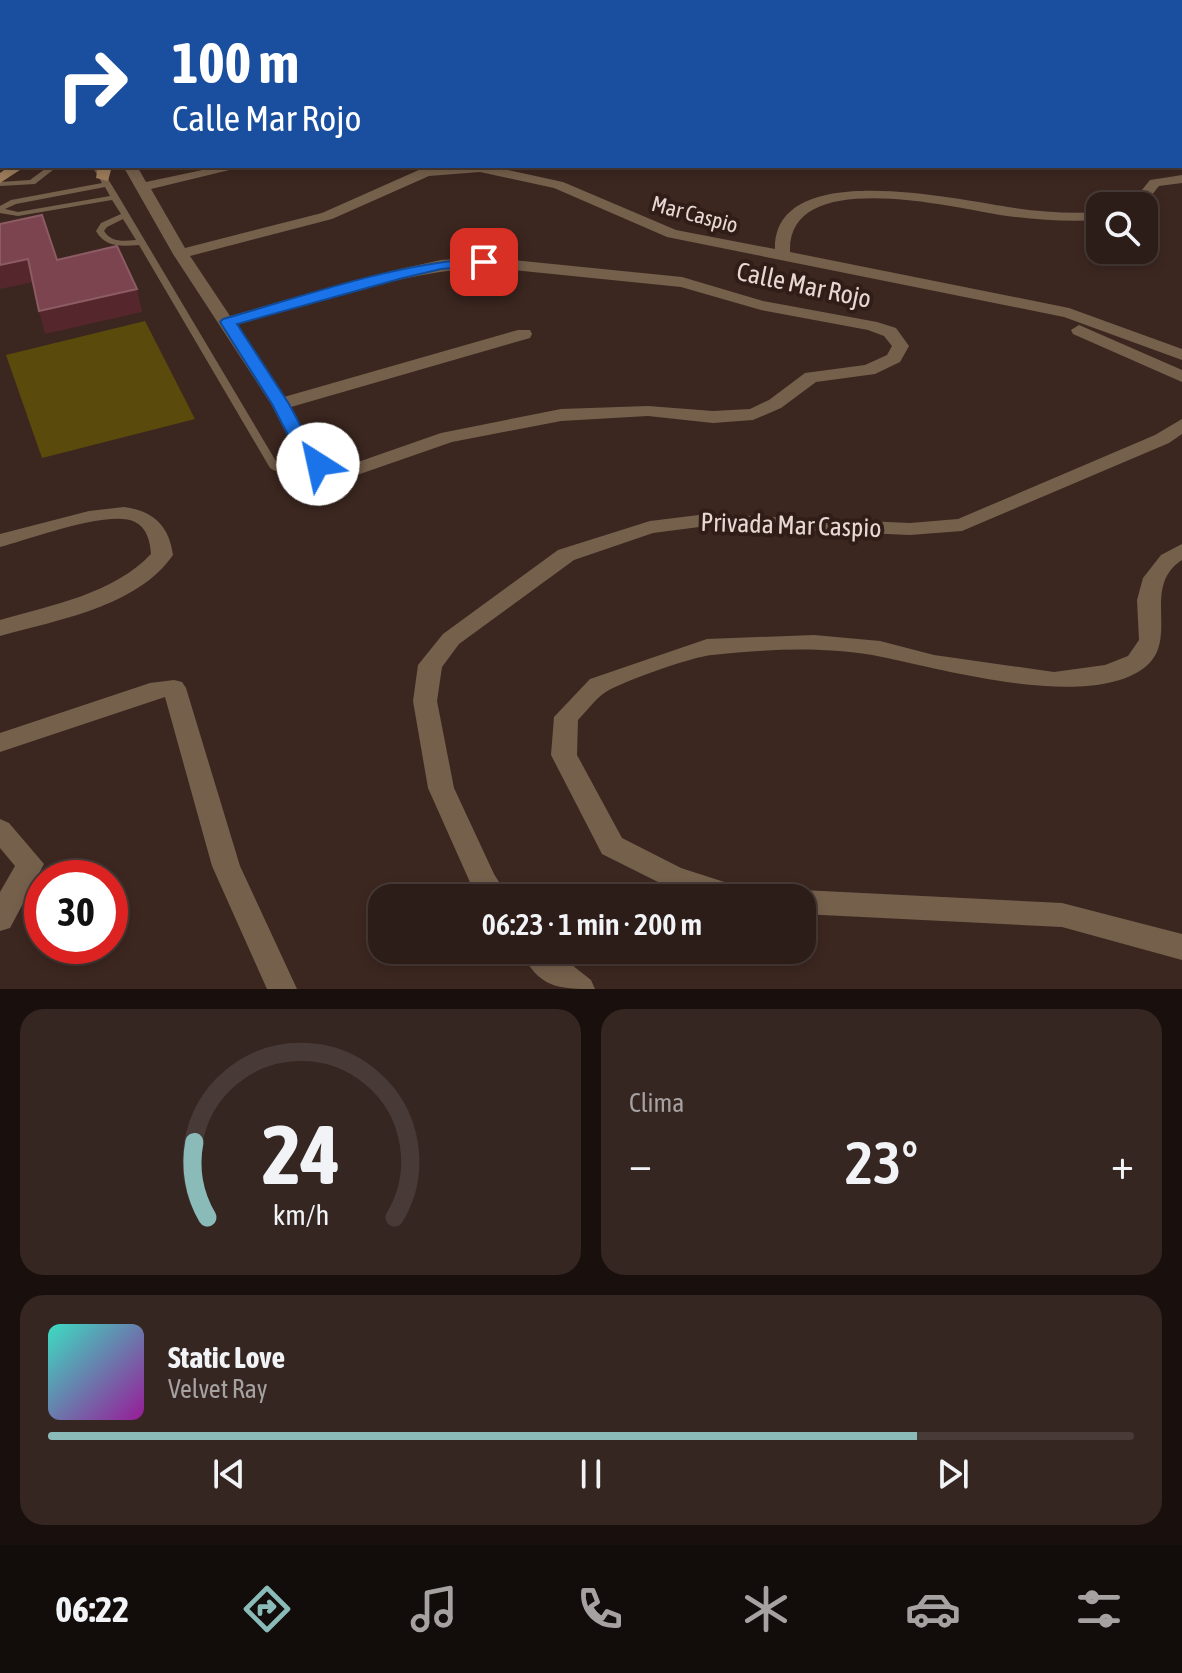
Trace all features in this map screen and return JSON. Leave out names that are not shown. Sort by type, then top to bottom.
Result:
[{"type":"street","points":[[0,182],[17,168]]},
{"type":"street","points":[[131,168],[181,254],[280,404],[524,334]]},
{"type":"street","points":[[143,187],[230,168]]},
{"type":"street","name":"Mar Caspio","points":[[181,254],[327,216],[426,172],[456,168]]},
{"type":"street","name":"Mar Caspio","points":[[472,168],[515,173],[591,197],[640,223],[672,234],[965,290],[1024,306]]},
{"type":"street","points":[[515,173],[527,168]]},
{"type":"street","points":[[1148,192],[1155,183],[1182,179]]},
{"type":"street","points":[[783,256],[781,231],[789,218],[807,207],[859,195],[911,195],[996,210],[1086,215]]},
{"type":"street","name":"Calle Mar Rojo","points":[[228,322],[400,274],[441,265],[484,262],[682,282],[761,305],[871,326],[890,332],[901,346],[894,358],[869,370],[811,377],[775,404],[753,414],[713,417],[648,411],[561,415],[448,437],[360,468],[330,470],[318,464],[308,456],[280,404]]},
{"type":"street","points":[[1024,306],[1069,313],[1182,355]]},
{"type":"street","points":[[1024,306],[1182,377]]},
{"type":"street","name":"Privada Mar Caspio","points":[[485,884],[441,788],[425,701],[430,665],[451,639],[566,555],[650,527],[707,520],[910,529],[962,525],[1162,439],[1182,425]]},
{"type":"street","points":[[0,541],[85,518],[137,515],[150,523],[160,539],[162,555],[150,572],[126,585],[0,628]]},
{"type":"street","points":[[696,884],[672,876],[612,846],[564,755],[566,717],[598,685],[707,647],[814,643],[880,649],[947,665],[1040,679],[1108,673],[1136,662],[1151,641],[1148,608],[1151,578],[1165,560],[1182,551]]},
{"type":"street","points":[[0,743],[158,689],[174,688],[226,866],[282,989]]},
{"type":"street","points":[[0,830],[30,864],[0,919]]},
{"type":"street","points":[[816,903],[1062,915],[1182,947]]},
{"type":"street","points":[[546,964],[580,989]]},
{"type":"lane","points":[[0,182],[32,182],[51,168]]},
{"type":"lane","points":[[0,210],[14,202],[103,174],[275,468]]},
{"type":"lane","points":[[0,210],[18,214],[115,197]]},
{"type":"lane","points":[[125,215],[104,225],[100,231],[103,238],[111,243],[142,242]]},
{"type":"shaded area","points":[[145,321],[195,419],[42,458],[6,355]]},
{"type":"building","points":[[42,215],[57,260],[117,246],[137,289],[39,311],[28,259],[0,265],[0,224]]},
{"type":"route","points":[[318,464],[308,456],[280,404],[228,322],[400,274],[441,265],[484,262]]}]
